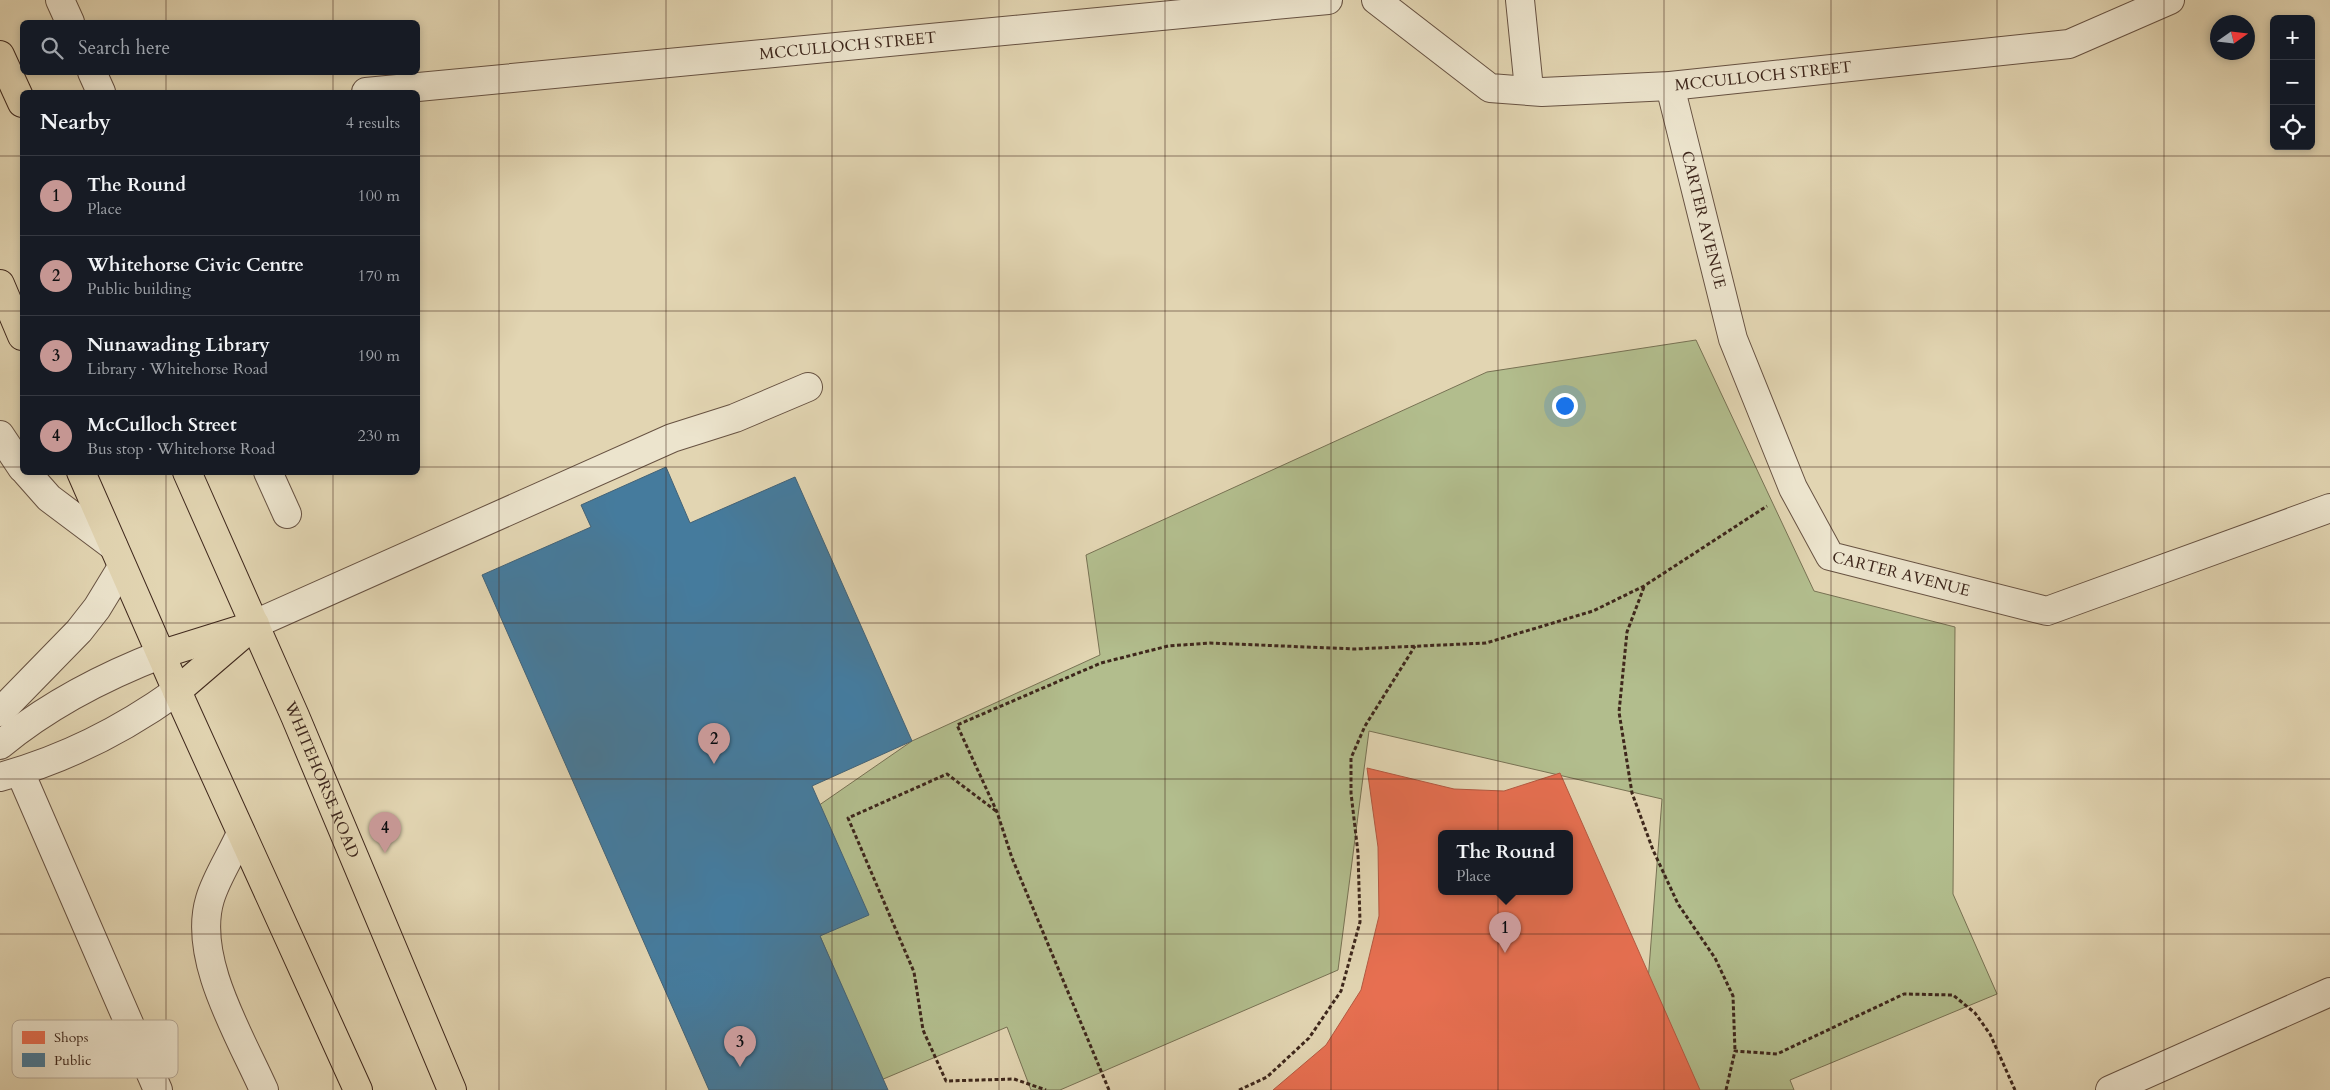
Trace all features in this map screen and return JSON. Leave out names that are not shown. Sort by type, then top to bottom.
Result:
[{"type":"highway","points":[[0,55],[20,99]]},
{"type":"highway","points":[[0,284],[20,331]]},
{"type":"highway","points":[[82,475],[177,691],[358,1090]]},
{"type":"highway","name":"WHITEHORSE ROAD","points":[[188,475],[255,624],[452,1090]]},
{"type":"highway","points":[[162,654],[255,624]]},
{"type":"highway","points":[[177,691],[255,624]]},
{"type":"street","points":[[60,0],[69,20]]},
{"type":"street","name":"MCCULLOCH STREET","points":[[387,90],[1328,0]]},
{"type":"street","name":"MCCULLOCH STREET","points":[[1376,0],[1490,88],[1528,89],[1542,92],[1670,86],[2069,44],[2170,0]]},
{"type":"street","points":[[1520,0],[1528,89]]},
{"type":"street","points":[[93,75],[100,90]]},
{"type":"street","name":"CARTER AVENUE","points":[[1670,86],[1733,339],[1793,488],[1830,556],[2048,611],[2330,508]]},
{"type":"street","points":[[255,624],[672,438],[735,418],[808,387]]},
{"type":"street","points":[[0,435],[20,465]]},
{"type":"street","points":[[0,712],[85,624],[117,556],[49,498],[29,475]]},
{"type":"street","points":[[269,475],[287,514]]},
{"type":"street","points":[[0,745],[68,699],[114,674],[162,654]]},
{"type":"street","points":[[125,1020],[10,774],[57,758],[148,711],[177,691]]},
{"type":"street","points":[[242,833],[210,898],[206,926],[208,954],[216,982],[264,1090]]},
{"type":"street","points":[[2110,1090],[2330,992]]},
{"type":"street","points":[[152,1078],[158,1090]]},
{"type":"path","points":[[1108,1090],[1012,858],[996,812],[957,725],[1101,663],[1168,646],[1210,643],[1355,649],[1486,643],[1594,611],[1644,586],[1793,488]]},
{"type":"path","points":[[1644,586],[1627,632],[1619,712],[1632,793],[1653,850],[1678,904],[1715,958],[1733,996],[1735,1052],[1726,1090]]},
{"type":"path","points":[[1239,1090],[1267,1077],[1309,1038],[1341,991],[1360,922],[1358,853],[1351,793],[1351,758],[1365,726],[1415,646]]},
{"type":"path","points":[[996,812],[947,774],[848,818],[914,972],[923,1030],[946,1081],[1014,1079],[1046,1090]]},
{"type":"path","points":[[1735,1052],[1777,1054],[1904,994],[1953,995],[1975,1013],[1990,1034],[2015,1090]]},
{"type":"green space","points":[[1696,340],[1814,591],[1955,627],[1953,894],[1997,994],[1790,1080],[1794,1090],[1512,1090],[1644,1034],[1662,799],[1369,731],[1338,970],[1060,1090],[1031,1090],[1007,1027],[881,1080],[820,936],[773,837],[912,741],[1100,655],[1086,555],[1487,372]]},
{"type":"building: Shops","points":[[1367,768],[1454,789],[1504,791],[1560,773],[1700,1090],[1273,1090],[1326,1045],[1361,990],[1379,916],[1378,847]]},
{"type":"building: Public","points":[[666,467],[690,523],[795,477],[912,741],[812,786],[869,915],[820,936],[888,1090],[709,1090],[482,575],[591,527],[581,505]]},
{"type":"place","name":"Whitehorse Civic Centre","points":[[714,764]]},
{"type":"place","name":"McCulloch Street","points":[[385,853]]},
{"type":"place","name":"The Round","points":[[1505,953]]},
{"type":"place","name":"Nunawading Library","points":[[740,1067]]}]
